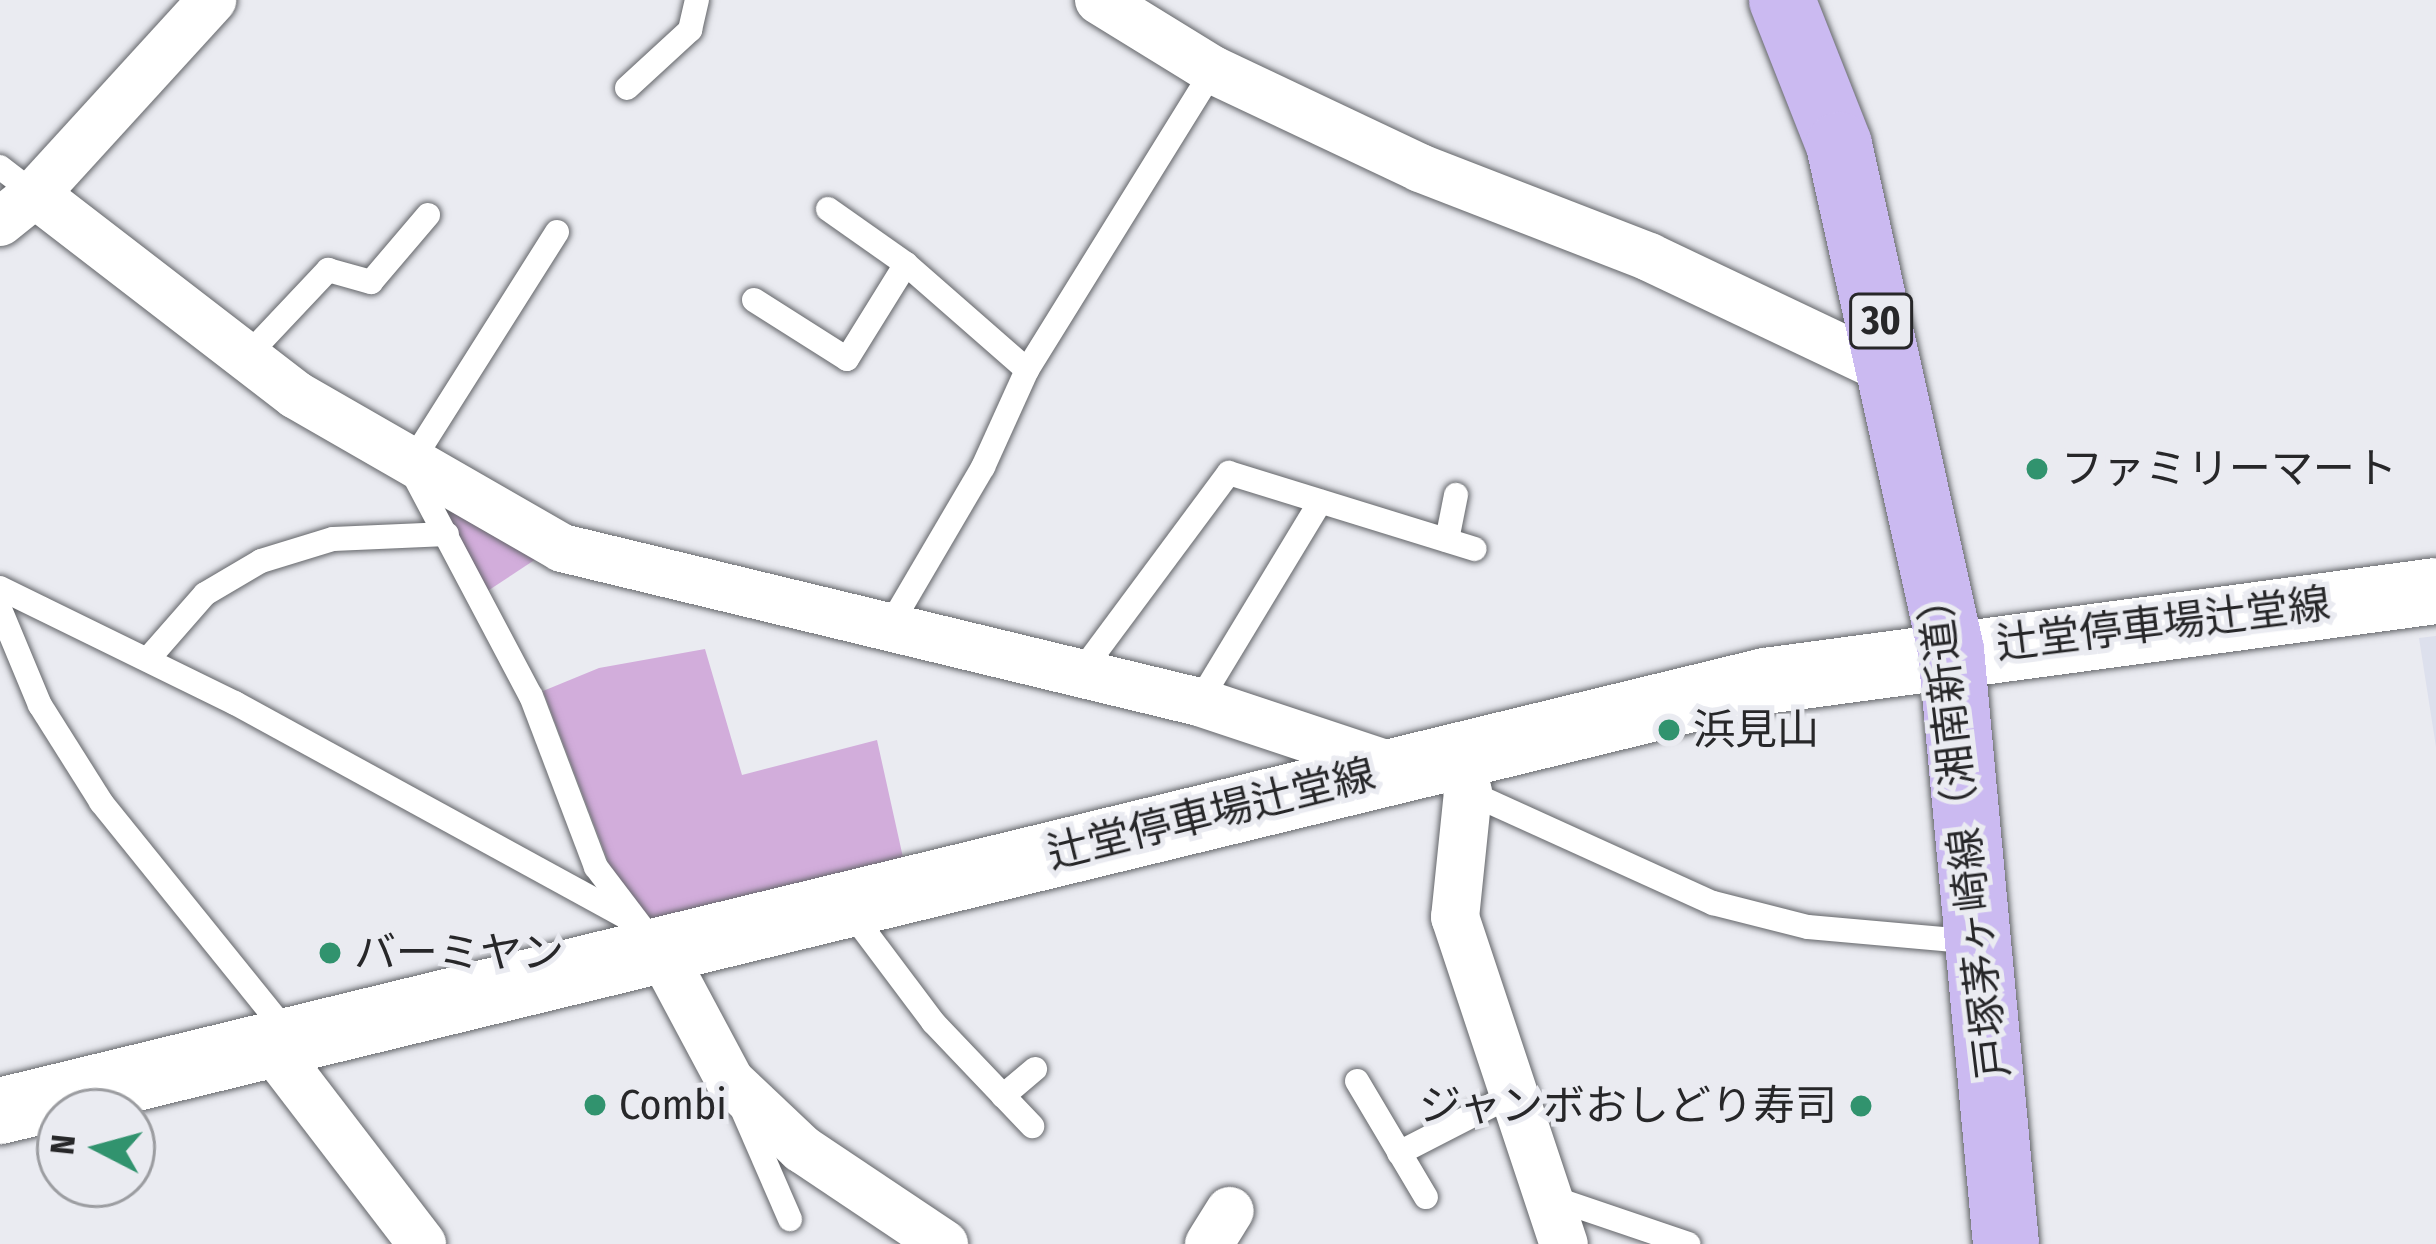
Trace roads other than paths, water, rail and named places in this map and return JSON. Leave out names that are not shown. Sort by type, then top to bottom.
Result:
[{"type":"main road","name":"戸塚茅ヶ崎線（湘南新道）","points":[[1782,0],[1839,145],[1951,650],[1984,943],[2006,1244]]},
{"type":"main road","name":"辻堂停車場辻堂線","points":[[0,1111],[279,1040],[643,933],[844,903],[1397,769],[1464,773],[1765,681],[1951,650],[2436,591]]},
{"type":"street","points":[[212,0],[12,194],[409,466],[562,548],[1199,702],[1397,769]]},
{"type":"street","points":[[1099,0],[1214,70],[1420,168],[1649,257],[1893,373]]},
{"type":"street","points":[[1464,773],[1455,917],[1559,1221]]},
{"type":"street","points":[[643,933],[730,1081],[802,1149],[944,1244]]},
{"type":"street","points":[[279,1040],[422,1244]]},
{"type":"lane","points":[[627,88],[690,30],[697,0]]},
{"type":"lane","points":[[888,629],[983,467],[1028,370],[1214,70]]},
{"type":"lane","points":[[828,209],[906,264],[1028,370]]},
{"type":"lane","points":[[246,357],[328,270],[371,281],[428,215]]},
{"type":"lane","points":[[557,232],[409,466],[531,696],[596,867],[643,933]]},
{"type":"lane","points":[[754,300],[847,359],[906,264]]},
{"type":"lane","points":[[1078,676],[1228,473],[1475,549]]},
{"type":"lane","points":[[1447,540],[1456,495]]},
{"type":"lane","points":[[1199,702],[1320,502]]},
{"type":"lane","points":[[148,659],[205,594],[261,560],[333,538],[447,534]]},
{"type":"lane","points":[[0,588],[148,659],[643,933]]},
{"type":"lane","points":[[0,609],[40,705],[101,802],[279,1040]]},
{"type":"lane","points":[[1464,773],[1713,903],[1808,927],[1984,943]]},
{"type":"lane","points":[[844,903],[933,1022],[1032,1126]]},
{"type":"lane","points":[[1003,1096],[1035,1069]]},
{"type":"lane","points":[[730,1081],[790,1220]]},
{"type":"lane","points":[[1357,1081],[1426,1197]]},
{"type":"lane","points":[[1400,1153],[1514,1094]]},
{"type":"lane","points":[[1559,1221],[1688,1244]]},
{"type":"place","name":"ファミリーマート","points":[[2037,469]]},
{"type":"place","name":"浜見山","points":[[1669,730]]},
{"type":"place","name":"バーミヤン","points":[[330,953]]},
{"type":"place","name":"Combi","points":[[595,1105]]},
{"type":"place","name":"ジャンボおしどり寿司","points":[[1861,1106]]}]
